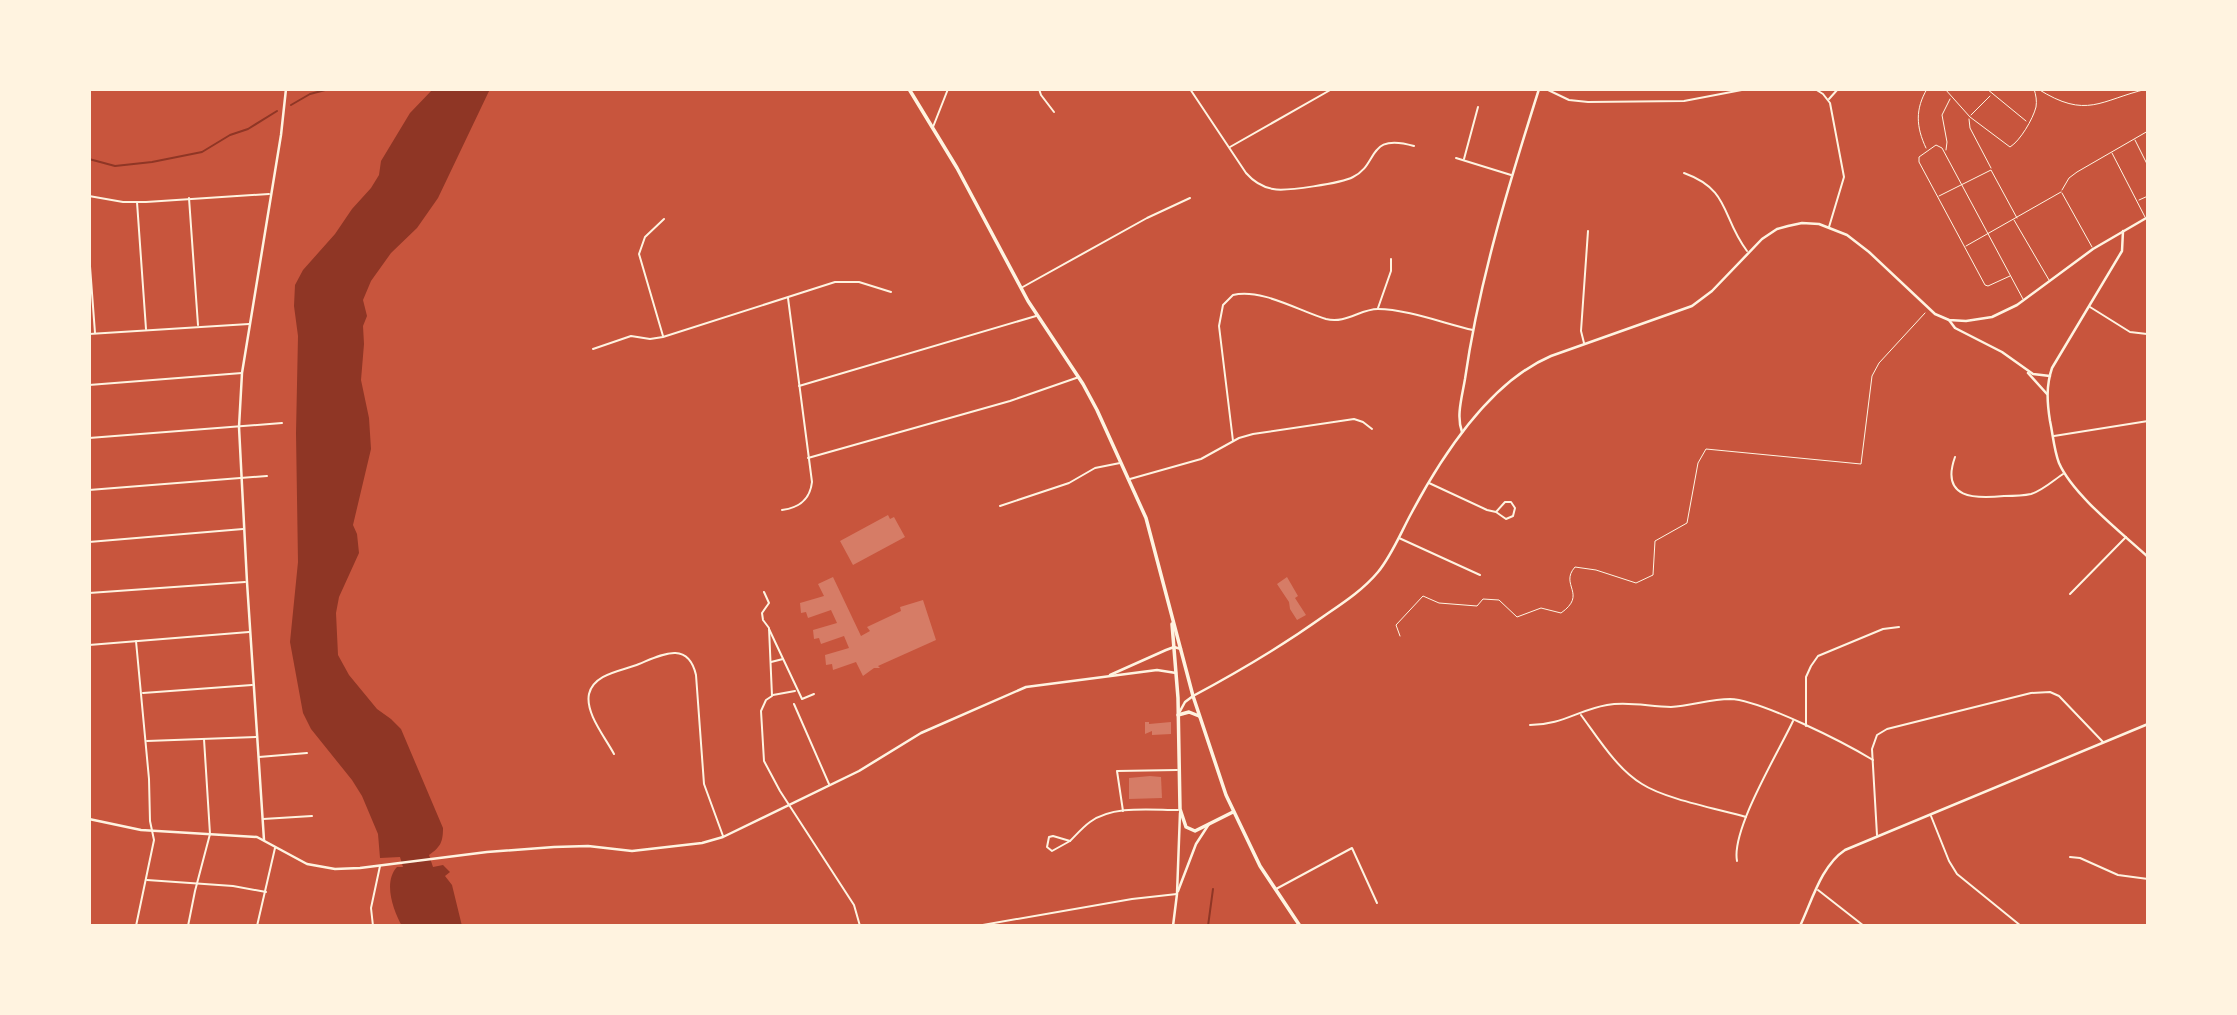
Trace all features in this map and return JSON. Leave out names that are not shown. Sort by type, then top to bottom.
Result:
[{"type":"main road","points":[[264,840],[243,530],[239,426],[242,373],[286,106],[286,89]]},
{"type":"main road","points":[[909,89],[957,168],[1037,316],[1079,377],[1122,463],[1146,517],[1193,696],[1233,812],[1249,845],[1300,926]]},
{"type":"main road","points":[[1462,432],[1459,417],[1473,330],[1539,89]]},
{"type":"main road","points":[[1949,320],[1992,317],[2024,301],[2093,249],[2147,217]]},
{"type":"main road","points":[[1178,715],[1185,702],[1193,696],[1259,660],[1354,595],[1378,572],[1454,440],[1500,391],[1521,374],[1541,360],[1692,306],[1712,291],[1769,233],[1782,227],[1807,223],[1829,227],[1847,235],[1869,252],[1928,309],[1949,320],[1955,328],[2002,352],[2026,370],[2038,376],[2050,376]]},
{"type":"main road","points":[[2123,231],[2122,251],[2056,361],[2047,394],[2058,460],[2064,473],[2075,488],[2148,557]]},
{"type":"main road","points":[[2026,370],[2047,394]]},
{"type":"main road","points":[[1171,614],[1177,673],[1180,810],[1173,926]]},
{"type":"main road","points":[[1104,678],[1174,647],[1181,649]]},
{"type":"main road","points":[[89,819],[153,831],[250,836],[264,840],[302,862],[319,868],[380,866],[554,846],[632,850],[702,843],[723,837],[790,805],[859,771],[922,733],[1026,687],[1157,670],[1177,673]]},
{"type":"main road","points":[[1178,715],[1189,712],[1199,716]]},
{"type":"main road","points":[[1800,926],[1830,864],[1839,854],[2148,723]]},
{"type":"main road","points":[[1180,810],[1184,824],[1189,830],[1195,831],[1233,812]]},
{"type":"main road","points":[[1177,894],[1196,844],[1209,824]]},
{"type":"street","points":[[933,128],[947,89]]},
{"type":"street","points":[[1039,89],[1055,112]]},
{"type":"street","points":[[1190,89],[1252,179],[1269,188],[1283,190],[1347,180],[1356,176],[1366,166],[1374,151],[1383,145],[1401,143],[1414,146]]},
{"type":"street","points":[[1229,147],[1332,89]]},
{"type":"street","points":[[1546,89],[1569,100],[1588,103],[1684,101],[1746,89]]},
{"type":"street","points":[[1815,89],[1828,100],[1837,132],[1844,177],[1829,227]]},
{"type":"street","points":[[1828,100],[1838,89]]},
{"type":"street","points":[[1464,160],[1478,107]]},
{"type":"street","points":[[1456,158],[1513,176]]},
{"type":"street","points":[[1684,173],[1702,180],[1716,192],[1748,252]]},
{"type":"street","points":[[89,196],[137,202],[271,194]]},
{"type":"street","points":[[189,198],[198,326]]},
{"type":"street","points":[[1021,288],[1147,218],[1190,198]]},
{"type":"street","points":[[137,202],[146,330]]},
{"type":"street","points":[[663,337],[639,252],[643,240],[664,219]]},
{"type":"street","points":[[1584,343],[1581,330],[1588,231]]},
{"type":"street","points":[[89,253],[95,334]]},
{"type":"street","points":[[1377,309],[1391,270],[1391,259]]},
{"type":"street","points":[[593,349],[631,337],[663,337],[845,281],[863,283],[891,292]]},
{"type":"street","points":[[1234,441],[1219,326],[1226,301],[1239,294],[1258,295],[1334,320],[1377,309],[1473,330]]},
{"type":"street","points":[[782,510],[802,503],[810,492],[811,482],[788,297]]},
{"type":"street","points":[[2090,307],[2130,332],[2147,334]]},
{"type":"street","points":[[799,386],[1037,316]]},
{"type":"street","points":[[89,334],[250,324]]},
{"type":"street","points":[[89,385],[242,373]]},
{"type":"street","points":[[808,458],[1001,404],[1079,377]]},
{"type":"street","points":[[1129,480],[1201,459],[1253,434],[1354,419],[1372,429]]},
{"type":"street","points":[[2053,436],[2148,421]]},
{"type":"street","points":[[89,438],[282,423]]},
{"type":"street","points":[[1955,457],[1951,471],[1953,481],[1964,494],[1975,498],[2031,494],[2064,473]]},
{"type":"street","points":[[1000,506],[1069,483],[1095,468],[1122,463]]},
{"type":"street","points":[[89,490],[267,475]]},
{"type":"street","points":[[1429,482],[1506,519],[1513,516],[1515,508],[1511,502],[1505,502],[1496,512]]},
{"type":"street","points":[[89,542],[243,530]]},
{"type":"street","points":[[2070,594],[2126,537]]},
{"type":"street","points":[[1398,538],[1480,575]]},
{"type":"street","points":[[89,593],[247,582]]},
{"type":"street","points":[[764,592],[769,603],[762,613],[763,620],[797,691],[802,699],[814,694]]},
{"type":"street","points":[[1806,727],[1807,677],[1818,656],[1882,629],[1899,627]]},
{"type":"street","points":[[769,628],[772,696]]},
{"type":"street","points":[[89,645],[250,632]]},
{"type":"street","points":[[136,641],[153,831],[153,846],[136,926]]},
{"type":"street","points":[[614,754],[590,707],[589,695],[596,681],[665,653],[679,653],[685,657],[693,666],[695,676],[705,791],[723,837]]},
{"type":"street","points":[[770,662],[783,659]]},
{"type":"street","points":[[141,693],[253,684]]},
{"type":"street","points":[[797,691],[772,696],[766,700],[761,711],[764,761],[769,773],[855,905],[860,926]]},
{"type":"street","points":[[1877,836],[1872,749],[1874,739],[1887,729],[2045,691],[2059,696],[2104,743]]},
{"type":"street","points":[[1530,725],[1553,724],[1616,704],[1675,706],[1728,699],[1751,703],[1873,760]]},
{"type":"street","points":[[794,704],[830,785]]},
{"type":"street","points":[[1581,714],[1628,774],[1643,785],[1658,792],[1746,817]]},
{"type":"street","points":[[1737,861],[1737,840],[1746,817],[1793,721]]},
{"type":"street","points":[[146,741],[257,737]]},
{"type":"street","points":[[188,926],[210,834],[204,739]]},
{"type":"street","points":[[258,757],[307,753]]},
{"type":"street","points":[[1124,812],[1117,771],[1179,770]]},
{"type":"street","points":[[1070,841],[1049,837],[1047,847],[1052,851],[1070,841],[1091,821],[1124,812],[1180,810]]},
{"type":"street","points":[[1930,814],[1949,862],[1957,874],[2021,926]]},
{"type":"street","points":[[262,819],[312,816]]},
{"type":"street","points":[[257,926],[276,846]]},
{"type":"street","points":[[1275,889],[1352,848],[1377,903]]},
{"type":"street","points":[[2070,857],[2080,858],[2118,875],[2148,880]]},
{"type":"street","points":[[373,926],[371,908],[380,866]]},
{"type":"street","points":[[146,880],[266,891]]},
{"type":"street","points":[[1817,889],[1864,926]]},
{"type":"street","points":[[977,926],[1132,899],[1177,894]]},
{"type":"lane","points":[[1927,89],[1918,118],[1918,127],[1927,150]]},
{"type":"lane","points":[[1945,89],[1970,117],[2007,146],[2014,146],[2036,107],[2034,89]]},
{"type":"lane","points":[[1987,89],[2028,123]]},
{"type":"lane","points":[[2038,89],[2059,101],[2082,106],[2103,104],[2147,89]]},
{"type":"lane","points":[[1992,95],[1970,117],[1970,128],[2050,282]]},
{"type":"lane","points":[[1944,153],[1947,142],[1942,115],[1952,97]]},
{"type":"lane","points":[[1965,247],[2061,192],[2069,178],[2077,172],[2148,131]]},
{"type":"lane","points":[[2134,139],[2148,166]]},
{"type":"lane","points":[[2010,276],[1986,286],[1919,160],[1919,155],[1939,145],[2024,301]]},
{"type":"lane","points":[[2111,151],[2147,217]]},
{"type":"lane","points":[[1938,197],[1991,170]]},
{"type":"lane","points":[[2061,192],[2093,249]]},
{"type":"lane","points":[[2137,201],[2148,195]]},
{"type":"path","points":[[1399,636],[1396,625],[1423,596],[1439,603],[1477,606],[1483,599],[1499,600],[1517,617],[1541,608],[1561,613],[1573,605],[1570,577],[1575,568],[1596,570],[1636,583],[1645,580],[1653,575],[1655,541],[1687,523],[1698,464],[1706,449],[1861,464],[1872,376],[1879,363],[1928,309]]},
{"type":"shaded area","points":[[433,89],[490,89],[438,198],[417,228],[391,253],[371,281],[363,300],[367,316],[363,326],[361,380],[369,418],[371,449],[353,525],[359,553],[339,597],[336,613],[338,655],[349,675],[377,709],[401,729],[443,828],[440,843],[429,855],[433,867],[443,865],[450,872],[445,876],[452,885],[462,926],[402,926],[395,912],[390,888],[393,873],[397,867],[403,867],[400,857],[380,858],[378,834],[362,796],[311,729],[303,713],[290,642],[298,562],[298,336],[294,306],[295,285],[303,270],[371,188],[379,175],[381,161],[410,113]]},
{"type":"building","points":[[888,515],[890,519],[894,517],[905,537],[853,565],[840,541]]},
{"type":"building","points":[[833,577],[861,636],[870,631],[867,627],[901,611],[900,607],[923,600],[936,640],[878,666],[880,668],[874,668],[863,676],[856,662],[833,670],[832,664],[826,665],[825,655],[849,648],[844,636],[821,644],[819,638],[814,639],[813,630],[837,623],[831,610],[808,618],[806,612],[801,613],[800,603],[824,596],[818,584]]},
{"type":"building","points":[[1287,577],[1298,596],[1295,598],[1306,615],[1297,620],[1277,584]]},
{"type":"building","points":[[1145,722],[1171,722],[1171,734],[1152,735],[1152,731],[1145,734]]},
{"type":"building","points":[[1161,777],[1162,798],[1129,799],[1129,778]]},
{"type":"waterway","points":[[291,105],[310,94],[329,89]]},
{"type":"waterway","points":[[89,159],[115,166],[202,152],[277,111]]},
{"type":"waterway","points":[[1208,926],[1213,889]]}]
